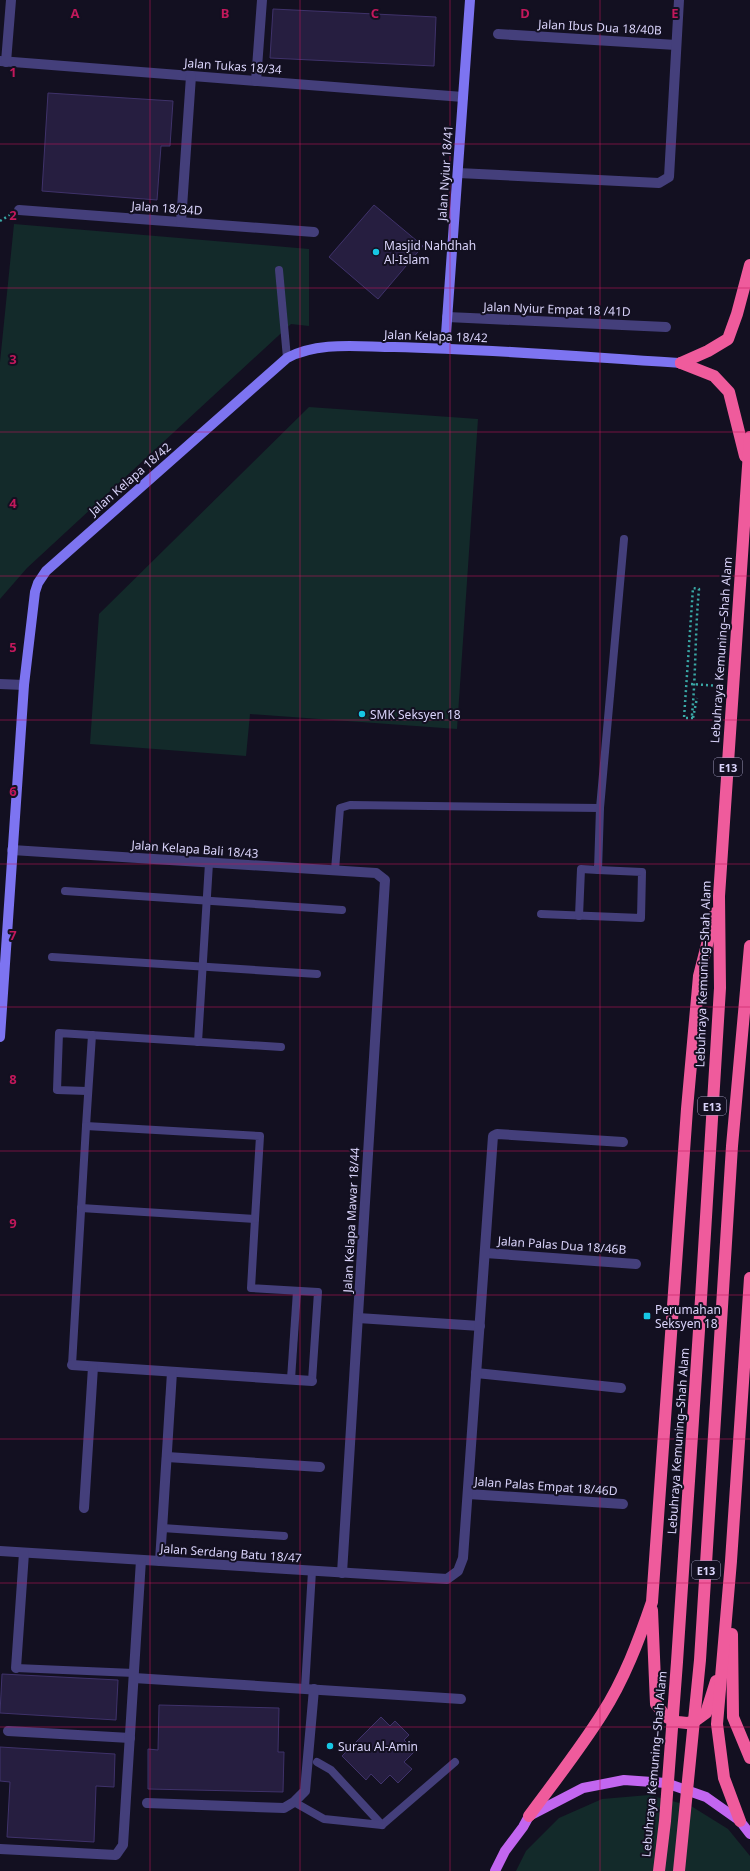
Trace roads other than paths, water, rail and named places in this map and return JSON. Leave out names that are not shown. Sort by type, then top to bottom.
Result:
[{"type":"highway","points":[[681,362],[708,351],[728,339],[737,314],[750,265]]},
{"type":"highway","points":[[681,362],[714,376],[729,392],[748,467]]},
{"type":"highway","name":"Lebuhraya Kemuning–Shah Alam","points":[[658,1871],[665,1821],[700,1315],[720,988],[719,896],[750,438]]},
{"type":"highway","points":[[719,896],[699,976],[686,1117],[652,1602],[656,1704],[666,1717],[678,1722],[687,1723],[695,1721],[706,1713],[722,1663]]},
{"type":"highway","name":"E13","points":[[679,1871],[700,1660],[732,1146],[750,946]]},
{"type":"highway","points":[[740,1821],[724,1778],[717,1724],[731,1561],[750,1278]]},
{"type":"highway","points":[[731,1561],[733,1717],[750,1758]]},
{"type":"highway","points":[[529,1816],[603,1713],[629,1662],[652,1602]]},
{"type":"main road","points":[[495,1871],[505,1851],[523,1827],[529,1816],[583,1788],[624,1780],[666,1783],[706,1797],[740,1821],[750,1834]]},
{"type":"street","points":[[3,62],[11,0]]},
{"type":"street","points":[[256,81],[262,0]]},
{"type":"street","name":"Jalan Nyiur 18/41","points":[[445,348],[470,0]]},
{"type":"street","points":[[458,173],[659,183],[669,177],[678,0]]},
{"type":"street","name":"Jalan Ibus Dua 18/40B","points":[[498,34],[676,45]]},
{"type":"street","name":"Jalan Tukas 18/34","points":[[3,62],[463,97]]},
{"type":"street","points":[[181,222],[191,76]]},
{"type":"street","name":"Jalan 18/34D","points":[[19,210],[314,232]]},
{"type":"street","name":"Jalan Nyiur Empat 18 /41D","points":[[447,317],[666,326]]},
{"type":"street","name":"Jalan Kelapa 18/42","points":[[0,1037],[24,685],[35,592],[38,583],[46,571],[287,358],[299,351],[311,348],[340,347],[445,348],[681,362]]},
{"type":"street","points":[[0,684],[24,685]]},
{"type":"street","name":"Jalan Kelapa Bali 18/43","points":[[12,850],[376,873]]},
{"type":"street","name":"Jalan Kelapa Mawar 18/44","points":[[342,1573],[385,880],[376,873]]},
{"type":"street","points":[[468,1494],[493,1136],[498,1134],[623,1142]]},
{"type":"street","name":"Jalan Palas Dua 18/46B","points":[[485,1253],[636,1264]]},
{"type":"street","points":[[358,1318],[480,1326]]},
{"type":"street","points":[[72,1365],[312,1381]]},
{"type":"street","points":[[84,1508],[93,1367]]},
{"type":"street","points":[[160,1562],[172,1372]]},
{"type":"street","points":[[476,1373],[621,1388]]},
{"type":"street","points":[[167,1457],[320,1467]]},
{"type":"street","name":"Jalan Serdang Batu 18/47","points":[[0,1551],[447,1579],[458,1571],[463,1558],[468,1494]]},
{"type":"street","name":"Jalan Palas Empat 18/46D","points":[[468,1494],[623,1504]]},
{"type":"street","points":[[16,1668],[24,1553]]},
{"type":"street","points":[[0,1849],[116,1855],[123,1845],[141,1560]]},
{"type":"street","points":[[134,1675],[461,1699]]},
{"type":"street","points":[[147,1803],[284,1808],[294,1802],[305,1791],[309,1689]]},
{"type":"street","points":[[8,1731],[130,1738]]},
{"type":"lane","points":[[279,270],[287,358]]},
{"type":"lane","points":[[598,870],[600,808],[624,539]]},
{"type":"lane","points":[[335,870],[340,808],[350,804],[600,808]]},
{"type":"lane","points":[[198,1042],[209,862]]},
{"type":"lane","points":[[540,914],[579,916],[641,918],[642,872],[581,870],[579,916]]},
{"type":"lane","points":[[65,891],[342,910]]},
{"type":"lane","points":[[52,957],[317,974]]},
{"type":"lane","points":[[87,1091],[58,1090],[59,1033],[281,1047]]},
{"type":"lane","points":[[72,1365],[87,1091],[92,1036]]},
{"type":"lane","points":[[86,1126],[260,1136],[251,1288],[318,1292],[312,1381]]},
{"type":"lane","points":[[81,1208],[255,1219]]},
{"type":"lane","points":[[291,1379],[297,1291]]},
{"type":"lane","points":[[162,1528],[284,1536]]},
{"type":"lane","points":[[309,1689],[312,1571]]},
{"type":"lane","points":[[16,1668],[134,1675]]},
{"type":"lane","points":[[317,1762],[331,1770],[382,1825]]},
{"type":"lane","points":[[294,1802],[324,1819],[382,1825],[455,1762]]},
{"type":"place","name":"Masjid Nahdhah Al-Islam","points":[[376,252]]},
{"type":"place","name":"SMK Seksyen 18","points":[[362,714]]},
{"type":"place","name":"Perumahan Seksyen 18","points":[[647,1316]]},
{"type":"place","name":"Surau Al-Amin","points":[[330,1746]]}]
